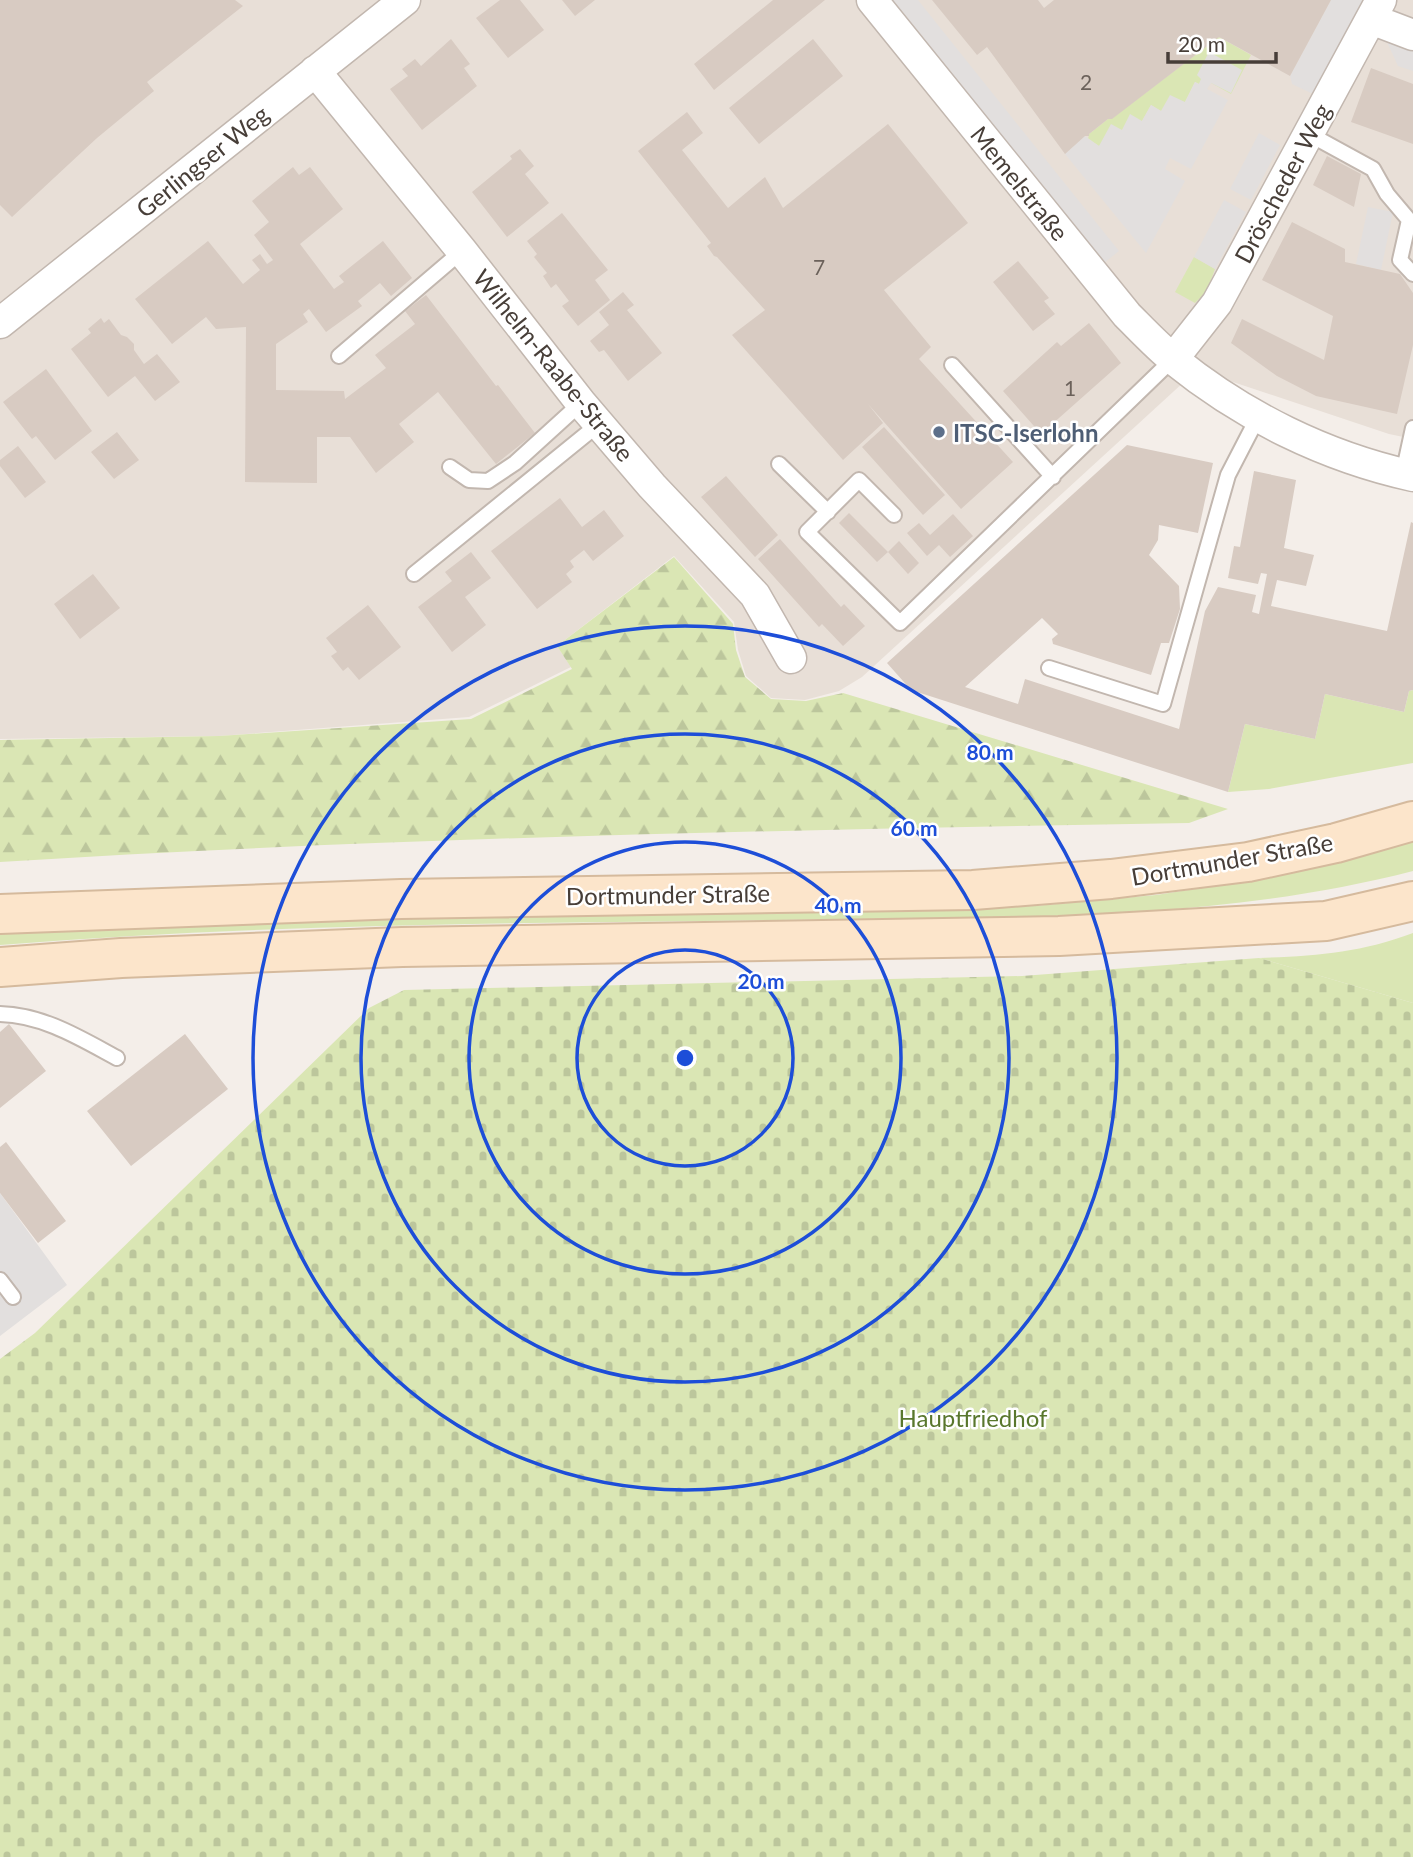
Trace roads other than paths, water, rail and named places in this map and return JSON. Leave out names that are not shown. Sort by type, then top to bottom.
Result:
[{"type":"main road","name":"Dortmunder Straße","points":[[0,915],[119,908],[415,898],[973,890],[1111,879],[1248,862],[1336,843],[1413,821]]},
{"type":"main road","name":"Dortmunder Straße","points":[[0,967],[121,958],[402,947],[1059,936],[1326,922],[1413,901]]},
{"type":"street","name":"Gerlingser Weg","points":[[0,323],[405,0]]},
{"type":"street","name":"Memelstraße","points":[[872,0],[1127,315],[1173,359],[1258,417],[1306,442],[1364,464],[1408,475]]},
{"type":"street","name":"Dröscheder Weg","points":[[1173,359],[1217,303],[1376,10]]},
{"type":"street","points":[[1376,10],[1413,35]]},
{"type":"street","name":"Wilhelm-Raabe-Straße","points":[[315,71],[652,486],[755,595],[791,658]]},
{"type":"lane","points":[[1309,134],[1373,169],[1387,194],[1409,220],[1400,260],[1413,274]]},
{"type":"lane","points":[[339,356],[462,251]]},
{"type":"lane","points":[[894,515],[859,480],[807,532],[900,623],[1173,359]]},
{"type":"lane","points":[[952,365],[1053,477]]},
{"type":"lane","points":[[450,467],[469,480],[488,481],[591,413]]},
{"type":"lane","points":[[414,574],[591,413]]},
{"type":"lane","points":[[1049,668],[1163,704],[1228,475],[1258,417]]},
{"type":"lane","points":[[1408,475],[1413,428]]},
{"type":"lane","points":[[779,464],[828,512]]},
{"type":"lane","points":[[0,1014],[18,1015],[53,1024],[117,1058]]},
{"type":"lane","points":[[0,1280],[13,1297]]},
{"type":"place","name":"ITSC-Iserlohn","points":[[939,432]]},
{"type":"park label","name":"Hauptfriedhof","points":[[973,1417]]}]
